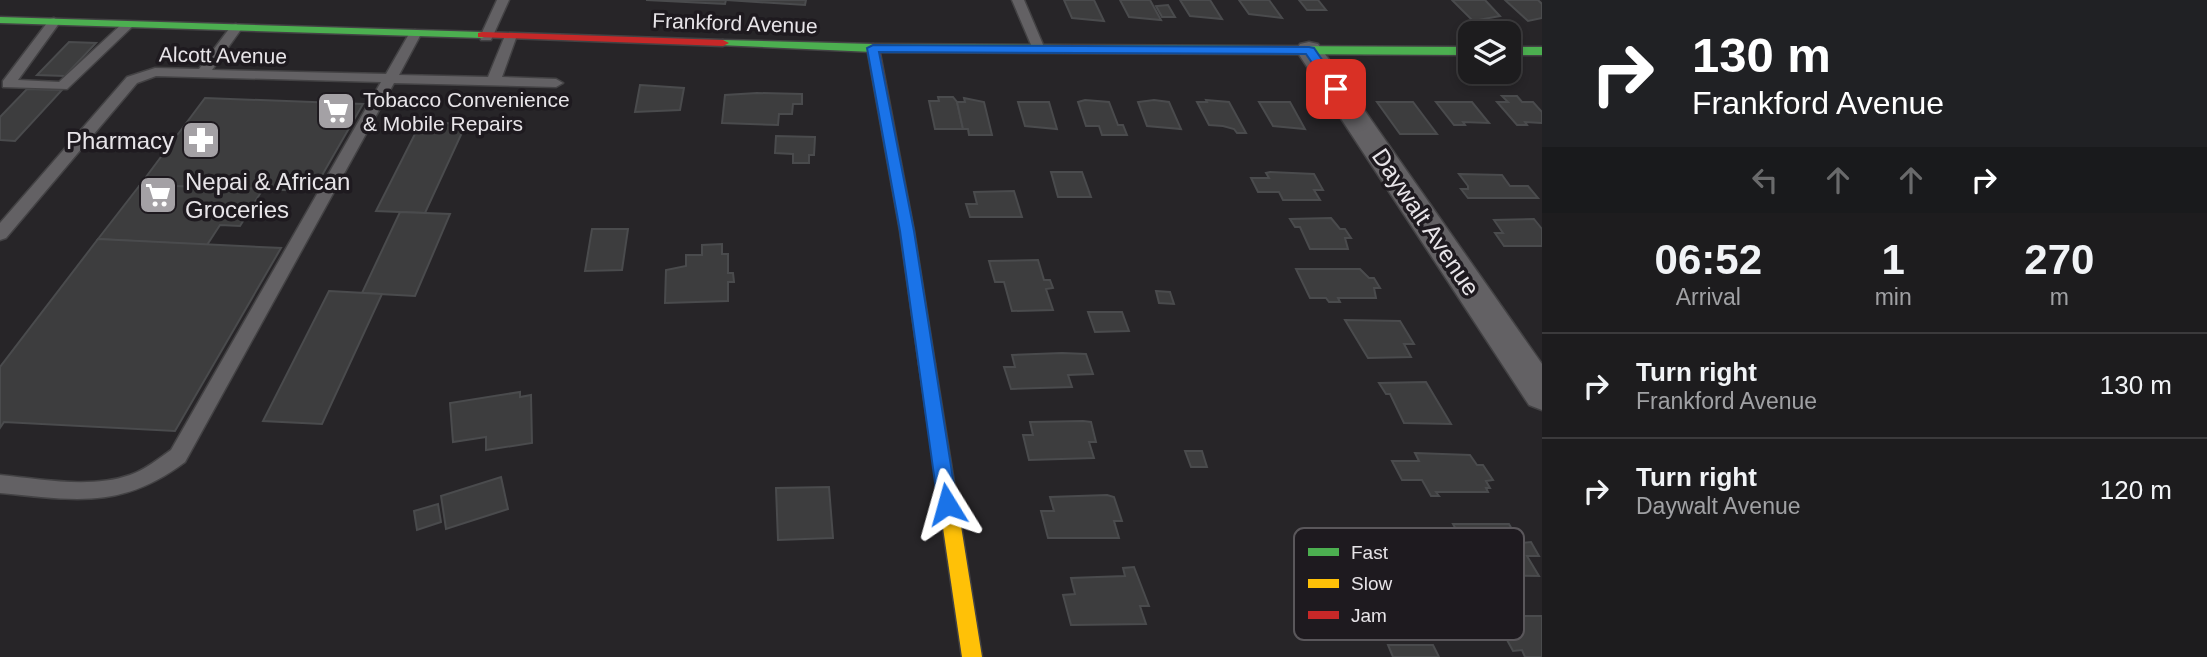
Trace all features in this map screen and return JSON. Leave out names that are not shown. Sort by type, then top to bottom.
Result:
[{"type":"street","name":"Frankford Avenue","points":[[0,20],[873,48],[1458,51]]},
{"type":"street","points":[[0,37],[47,22]]},
{"type":"street","points":[[873,48],[907,231],[972,657]]},
{"type":"street","name":"Daywalt Avenue","points":[[1309,50],[1542,394]]},
{"type":"street","points":[[1521,51],[1542,51]]},
{"type":"lane","points":[[486,37],[503,0]]},
{"type":"lane","points":[[1018,0],[1038,47]]},
{"type":"lane","points":[[4,89],[47,22]]},
{"type":"lane","points":[[4,89],[62,86],[128,25]]},
{"type":"lane","points":[[202,74],[236,28]]},
{"type":"lane","points":[[0,484],[81,489],[129,486],[151,475],[178,456],[415,34]]},
{"type":"lane","points":[[493,82],[510,38]]},
{"type":"lane","name":"Alcott Avenue","points":[[0,234],[132,80],[155,72],[556,83]]},
{"type":"building","points":[[646,0],[726,0],[725,4]]},
{"type":"building","points":[[726,0],[806,0],[805,5]]},
{"type":"building","points":[[1064,0],[1094,0],[1104,21],[1072,18]]},
{"type":"building","points":[[1120,0],[1150,0],[1161,20],[1129,17]]},
{"type":"building","points":[[1180,0],[1210,0],[1222,19],[1190,16]]},
{"type":"building","points":[[1239,0],[1269,0],[1282,18],[1249,14]]},
{"type":"building","points":[[1299,0],[1318,0],[1326,10],[1307,10]]},
{"type":"building","points":[[1452,0],[1485,0],[1500,16],[1473,21]]},
{"type":"building","points":[[1505,0],[1538,0],[1542,4],[1542,18],[1528,21]]},
{"type":"building","points":[[1168,5],[1175,17],[1162,17],[1156,6]]},
{"type":"building","points":[[69,42],[96,43],[65,76],[37,75]]},
{"type":"building","points":[[640,85],[684,88],[680,110],[635,112]]},
{"type":"building","points":[[27,89],[62,90],[15,141],[0,140],[0,117]]},
{"type":"building","points":[[802,94],[802,104],[793,104],[792,114],[779,114],[778,125],[722,123],[725,95]]},
{"type":"building","points":[[1502,96],[1517,96],[1522,102],[1533,102],[1542,112],[1542,123],[1525,122],[1527,125],[1517,125],[1497,102],[1508,102]]},
{"type":"building","points":[[938,97],[953,97],[957,102],[963,129],[935,129],[929,101],[939,101]]},
{"type":"building","points":[[205,98],[363,104],[313,191],[140,185]]},
{"type":"building","points":[[964,98],[984,102],[992,135],[969,135],[968,129],[963,129],[957,102],[965,102]]},
{"type":"building","points":[[1206,100],[1229,102],[1246,133],[1209,125],[1197,102],[1207,102]]},
{"type":"building","points":[[1018,102],[1049,102],[1057,129],[1025,126]]},
{"type":"building","points":[[1078,102],[1109,102],[1118,125],[1123,125],[1127,135],[1102,135],[1099,126],[1086,126]]},
{"type":"building","points":[[1138,102],[1169,102],[1181,129],[1147,126]]},
{"type":"building","points":[[1259,102],[1290,102],[1305,129],[1273,126]]},
{"type":"building","points":[[1377,102],[1413,102],[1437,134],[1400,134]]},
{"type":"building","points":[[1436,102],[1472,102],[1489,123],[1463,122],[1465,125],[1454,125]]},
{"type":"building","points":[[421,122],[466,124],[425,213],[376,211]]},
{"type":"building","points":[[776,136],[815,137],[814,155],[809,155],[809,163],[793,163],[793,154],[775,153]]},
{"type":"building","points":[[1051,172],[1082,172],[1091,197],[1058,197]]},
{"type":"building","points":[[1266,173],[1314,174],[1323,190],[1314,190],[1320,200],[1283,200],[1279,192],[1258,192],[1251,178],[1269,178]]},
{"type":"building","points":[[1459,174],[1502,175],[1510,186],[1528,186],[1538,198],[1468,198],[1461,189],[1468,189],[1468,186]]},
{"type":"building","points":[[140,185],[263,189],[240,226],[220,225],[207,245],[98,239]]},
{"type":"building","points":[[1014,191],[1022,217],[970,217],[966,204],[977,204],[974,192]]},
{"type":"building","points":[[400,212],[450,214],[415,296],[362,293]]},
{"type":"building","points":[[1331,218],[1340,229],[1345,229],[1351,238],[1345,238],[1348,249],[1310,249],[1300,227],[1295,227],[1290,219]]},
{"type":"building","points":[[1534,219],[1542,229],[1542,246],[1504,246],[1495,233],[1503,233],[1494,220]]},
{"type":"building","points":[[592,229],[628,229],[622,270],[585,271]]},
{"type":"building","points":[[98,239],[281,248],[175,431],[4,422],[0,428],[0,367]]},
{"type":"building","points":[[722,244],[722,254],[728,254],[728,273],[733,273],[734,282],[728,282],[728,301],[665,303],[666,270],[686,266],[686,255],[702,255],[702,245]]},
{"type":"building","points":[[1038,260],[1044,280],[1050,280],[1053,288],[1046,289],[1053,310],[1012,311],[1004,282],[995,282],[989,261]]},
{"type":"building","points":[[1296,269],[1360,269],[1369,278],[1374,278],[1380,288],[1374,288],[1376,298],[1338,298],[1340,302],[1329,302],[1326,298],[1310,298]]},
{"type":"building","points":[[329,291],[382,294],[322,424],[263,421]]},
{"type":"building","points":[[1156,291],[1170,292],[1174,304],[1159,303]]},
{"type":"building","points":[[1088,312],[1122,312],[1129,331],[1095,332]]},
{"type":"building","points":[[1345,320],[1400,321],[1414,344],[1404,344],[1411,357],[1368,358]]},
{"type":"building","points":[[1086,354],[1093,374],[1068,375],[1072,387],[1011,389],[1004,367],[1015,367],[1012,355]]},
{"type":"building","points":[[1426,382],[1451,424],[1404,423],[1390,394],[1386,394],[1379,383]]},
{"type":"building","points":[[520,392],[520,397],[531,395],[532,443],[486,450],[486,437],[453,442],[450,403]]},
{"type":"building","points":[[1030,422],[1091,422],[1096,442],[1089,442],[1094,458],[1029,460],[1023,435],[1033,435]]},
{"type":"building","points":[[1185,451],[1202,451],[1207,467],[1191,467]]},
{"type":"building","points":[[1415,453],[1470,455],[1477,465],[1483,465],[1493,480],[1486,481],[1490,488],[1486,488],[1488,492],[1436,492],[1439,496],[1431,496],[1422,480],[1402,480],[1392,461],[1419,461]]},
{"type":"building","points":[[501,477],[508,509],[446,529],[441,496]]},
{"type":"building","points":[[829,487],[833,538],[778,540],[776,488]]},
{"type":"building","points":[[1050,497],[1114,497],[1122,521],[1114,521],[1119,538],[1048,538],[1041,511],[1054,511]]},
{"type":"building","points":[[438,504],[441,522],[417,530],[414,511]]},
{"type":"building","points":[[1453,524],[1509,524],[1511,528],[1455,528]]},
{"type":"building","points":[[1531,542],[1539,556],[1527,556],[1539,576],[1524,576],[1524,543]]},
{"type":"building","points":[[1134,567],[1149,606],[1140,606],[1146,624],[1071,625],[1063,595],[1075,594],[1071,578],[1125,576],[1123,568]]},
{"type":"building","points":[[1524,616],[1542,616],[1542,657],[1525,657],[1522,650],[1513,651],[1507,640],[1524,640]]},
{"type":"building","points":[[1388,645],[1433,645],[1439,657],[1393,657]]},
{"type":"traffic: fast","points":[[0,20],[482,35]]},
{"type":"traffic: fast","points":[[723,43],[873,48],[1458,51]]},
{"type":"traffic: fast","points":[[1521,51],[1542,51]]},
{"type":"traffic: slow","points":[[927,364],[972,657]]},
{"type":"traffic: jam","points":[[482,35],[723,43]]},
{"type":"traffic: jam","points":[[873,48],[907,231],[927,364]]},
{"type":"place","name":"Tobacco Convenience & Mobile Repairs","points":[[336,111]]},
{"type":"place","name":"Pharmacy","points":[[201,140]]},
{"type":"place","name":"Nepai & African Groceries","points":[[158,195]]},
{"type":"route","points":[[947,504],[907,231],[873,48],[1309,50],[1336,89]]}]
